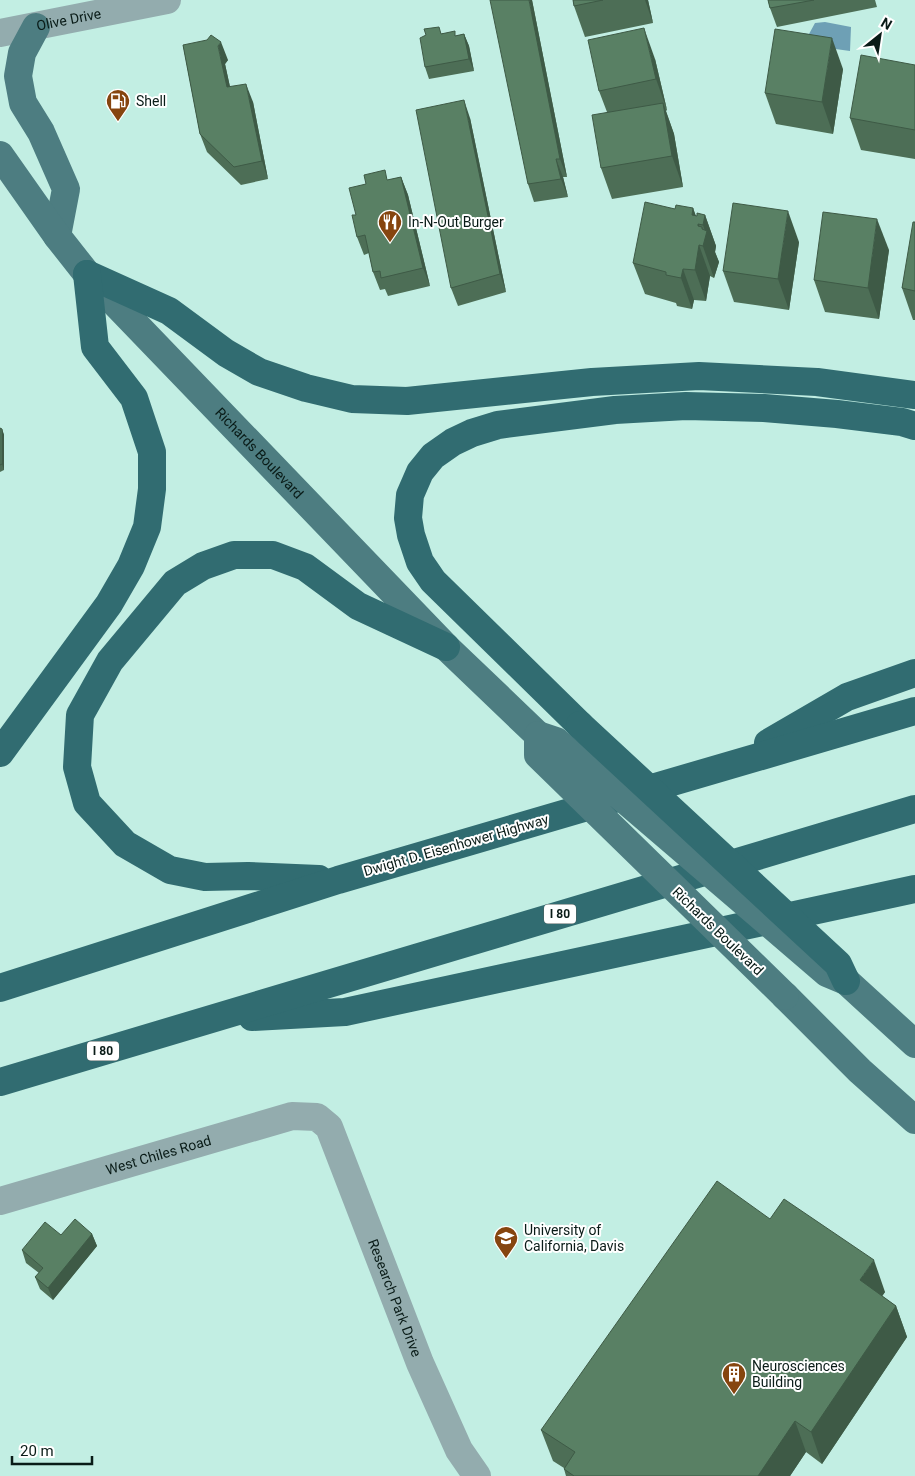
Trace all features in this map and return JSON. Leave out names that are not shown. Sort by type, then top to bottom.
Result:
[{"type":"highway","points":[[0,753],[109,604],[131,566],[147,527],[152,489],[152,452],[134,398],[95,347],[87,274],[169,310],[226,354],[260,372],[306,388],[352,399],[407,400],[592,382],[698,376],[817,382],[915,395]]},
{"type":"highway","points":[[846,982],[838,964],[580,725],[434,581],[420,562],[411,535],[408,518],[410,495],[420,472],[433,456],[453,442],[498,424],[615,410],[686,406],[764,408],[837,414],[902,422],[915,426]]},
{"type":"highway","points":[[338,880],[205,876],[170,870],[124,844],[87,803],[77,767],[80,715],[110,661],[175,583],[203,566],[234,555],[273,555],[305,568],[358,606],[446,647]]},
{"type":"highway","points":[[728,765],[847,697],[915,673]]},
{"type":"highway","name":"Dwight D. Eisenhower Highway","points":[[0,988],[338,880],[915,711]]},
{"type":"highway","name":"I 80","points":[[0,1082],[915,809]]},
{"type":"highway","points":[[206,1020],[346,1012],[915,889]]},
{"type":"main road","points":[[36,27],[22,53],[18,76],[23,103],[41,132],[66,190],[57,236]]},
{"type":"main road","name":"Richards Boulevard","points":[[0,155],[57,236],[87,274],[446,647],[538,735],[556,741],[827,973],[846,982],[915,1044]]},
{"type":"main road","name":"Richards Boulevard","points":[[538,735],[538,755],[860,1071],[915,1120]]},
{"type":"street","name":"Olive Drive","points":[[0,33],[168,0]]},
{"type":"street","name":"West Chiles Road","points":[[0,1201],[292,1116],[317,1117]]},
{"type":"street","name":"Research Park Drive","points":[[317,1117],[329,1128],[410,1339],[458,1450],[477,1476]]},
{"type":"water","points":[[825,22],[851,27],[850,51],[792,43],[800,33],[809,34],[815,23]]},
{"type":"building","points":[[490,0],[529,0],[560,159],[556,159],[561,179],[528,184]]},
{"type":"building","points":[[573,0],[603,0],[574,6]]},
{"type":"building","points":[[768,0],[814,0],[770,8]]},
{"type":"building","points":[[439,27],[441,34],[455,31],[455,36],[464,34],[469,59],[425,67],[420,38],[426,35],[424,29]]},
{"type":"building","points":[[644,28],[656,79],[599,91],[588,40]]},
{"type":"building","points":[[775,29],[832,38],[822,102],[765,93]]},
{"type":"building","points":[[211,35],[221,42],[218,46],[227,87],[246,84],[262,161],[234,167],[200,134],[183,45],[207,40]]},
{"type":"building","points":[[861,55],[915,65],[915,130],[850,118]]},
{"type":"building","points":[[464,100],[500,274],[451,288],[416,110]]},
{"type":"building","points":[[663,103],[672,156],[601,168],[592,115]]},
{"type":"building","name":"In-N-Out Burger","points":[[385,170],[387,180],[401,177],[423,268],[381,278],[380,271],[373,272],[365,235],[357,237],[352,215],[356,215],[349,188],[366,184],[364,175]]},
{"type":"building","points":[[645,202],[675,209],[676,205],[693,208],[692,215],[697,216],[697,213],[705,215],[703,225],[698,224],[698,226],[707,231],[703,246],[699,245],[695,270],[683,269],[681,278],[666,275],[666,272],[633,263]]},
{"type":"building","points":[[733,203],[788,211],[778,279],[723,271]]},
{"type":"building","points":[[823,212],[877,219],[868,288],[814,280]]},
{"type":"building","points":[[913,222],[915,222],[915,291],[902,288]]},
{"type":"building","points":[[0,428],[2,429],[2,464],[0,465]]},
{"type":"building","name":"Neurosciences Building","points":[[717,1181],[770,1219],[784,1199],[874,1260],[860,1280],[896,1306],[811,1432],[795,1421],[758,1476],[574,1476],[564,1469],[575,1452],[541,1430]]},
{"type":"building","points":[[75,1219],[92,1234],[48,1288],[35,1277],[43,1268],[22,1250],[45,1222],[61,1235]]},
{"type":"place","name":"Shell","points":[[118,122]]},
{"type":"place","name":"In-N-Out Burger","points":[[390,243]]},
{"type":"place","name":"University of California, Davis","points":[[506,1259]]},
{"type":"place","name":"Neurosciences Building","points":[[734,1395]]}]
